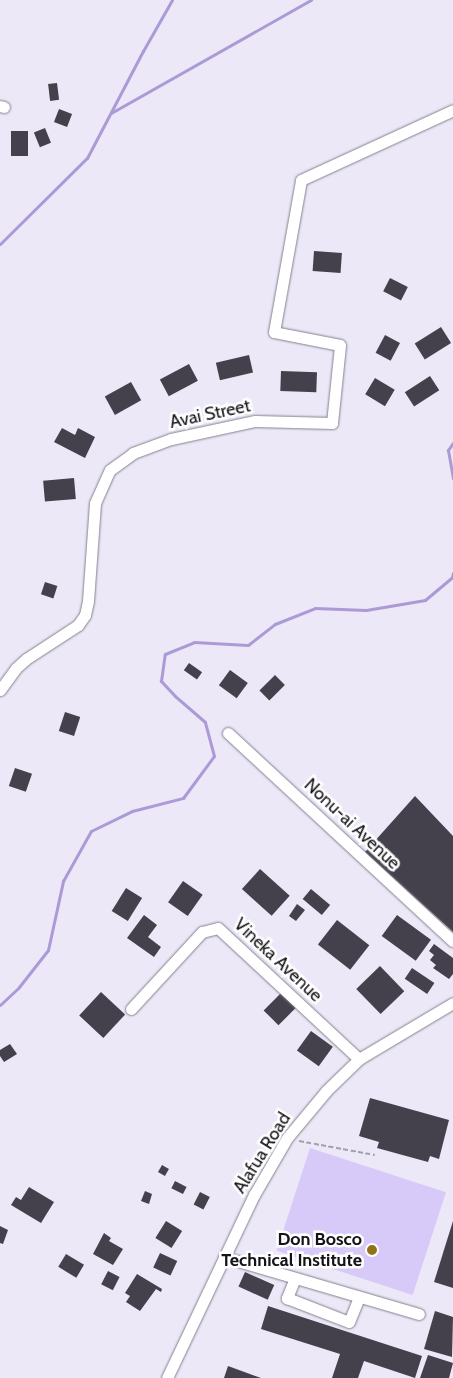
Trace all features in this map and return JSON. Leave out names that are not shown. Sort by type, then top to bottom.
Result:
[{"type":"street","name":"Avai Street","points":[[0,690],[16,668],[26,659],[78,625],[84,615],[88,601],[95,503],[110,470],[133,453],[171,439],[255,420],[332,423],[340,345],[274,332],[301,180],[453,110]]},
{"type":"street","name":"Nonu-ai Avenue","points":[[228,733],[453,941]]},
{"type":"street","name":"Vineka Avenue","points":[[131,1009],[202,932],[218,928],[359,1060]]},
{"type":"street","name":"Alafua Road","points":[[167,1378],[254,1195],[287,1138],[327,1090],[359,1060],[453,1003]]},
{"type":"street","points":[[224,1257],[419,1314]]},
{"type":"street","points":[[295,1278],[287,1298],[349,1322],[359,1297]]},
{"type":"path","points":[[287,1138],[375,1155]]},
{"type":"shaded area","points":[[310,1148],[446,1192],[413,1295],[277,1251]]},
{"type":"building","points":[[57,83],[59,100],[50,101],[48,84]]},
{"type":"building","points":[[59,109],[72,114],[67,127],[54,122]]},
{"type":"building","points":[[45,128],[51,143],[40,147],[34,132]]},
{"type":"building","points":[[11,131],[28,131],[28,156],[11,156]]},
{"type":"building","points":[[314,251],[342,253],[341,273],[313,271]]},
{"type":"building","points":[[390,278],[408,287],[401,300],[383,291]]},
{"type":"building","points":[[441,327],[451,343],[425,360],[415,343]]},
{"type":"building","points":[[385,335],[400,343],[391,361],[376,353]]},
{"type":"building","points":[[249,355],[253,373],[220,380],[216,363]]},
{"type":"building","points":[[189,364],[198,381],[169,396],[160,379]]},
{"type":"building","points":[[281,371],[317,372],[316,392],[280,391]]},
{"type":"building","points":[[430,376],[439,390],[414,407],[405,392]]},
{"type":"building","points":[[375,378],[395,390],[385,406],[365,394]]},
{"type":"building","points":[[131,382],[141,400],[115,415],[105,397]]},
{"type":"building","points":[[62,428],[75,435],[78,428],[95,437],[85,458],[54,442]]},
{"type":"building","points":[[74,478],[76,499],[45,502],[43,481]]},
{"type":"building","points":[[45,582],[57,586],[53,598],[41,594]]},
{"type":"building","points":[[189,663],[202,672],[197,680],[184,670]]},
{"type":"building","points":[[230,670],[248,683],[237,698],[219,685]]},
{"type":"building","points":[[275,675],[285,685],[269,700],[259,691]]},
{"type":"building","points":[[65,712],[80,717],[74,736],[59,731]]},
{"type":"building","points":[[15,768],[32,774],[26,792],[9,786]]},
{"type":"building","points":[[415,796],[453,836],[453,932],[365,852]]},
{"type":"building","points":[[260,869],[290,896],[272,916],[242,889]]},
{"type":"building","points":[[183,881],[203,895],[188,916],[168,902]]},
{"type":"building","points":[[126,888],[142,898],[128,921],[112,911]]},
{"type":"building","points":[[311,889],[330,905],[322,915],[303,899]]},
{"type":"building","points":[[297,904],[305,910],[296,921],[289,916]]},
{"type":"building","points":[[144,915],[157,925],[148,937],[161,947],[154,957],[127,938]]},
{"type":"building","points":[[397,915],[431,940],[416,961],[382,936]]},
{"type":"building","points":[[337,920],[369,945],[350,970],[318,944]]},
{"type":"building","points":[[434,944],[453,958],[453,974],[449,979],[433,968],[436,965],[430,960],[434,955],[429,951]]},
{"type":"building","points":[[380,966],[404,991],[381,1014],[356,989]]},
{"type":"building","points":[[412,968],[434,983],[427,994],[405,979]]},
{"type":"building","points":[[101,992],[125,1015],[103,1038],[79,1015]]},
{"type":"building","points":[[282,992],[297,1007],[278,1025],[264,1010]]},
{"type":"building","points":[[311,1031],[333,1047],[319,1066],[297,1050]]},
{"type":"building","points":[[10,1044],[17,1054],[4,1062],[0,1056],[0,1050]]},
{"type":"building","points":[[370,1098],[449,1120],[439,1159],[430,1156],[428,1162],[377,1148],[379,1142],[359,1136]]},
{"type":"building","points":[[162,1165],[169,1169],[165,1176],[158,1172]]},
{"type":"building","points":[[175,1181],[187,1187],[183,1194],[171,1188]]},
{"type":"building","points":[[29,1187],[54,1202],[41,1223],[11,1205],[16,1197],[21,1200]]},
{"type":"building","points":[[145,1191],[152,1194],[149,1204],[141,1201]]},
{"type":"building","points":[[200,1192],[210,1197],[203,1209],[194,1204]]},
{"type":"building","points":[[166,1221],[182,1231],[172,1248],[155,1238]]},
{"type":"building","points":[[453,1221],[453,1288],[434,1282]]},
{"type":"building","points":[[0,1226],[8,1230],[3,1244],[0,1243]]},
{"type":"building","points":[[104,1233],[111,1238],[109,1241],[123,1249],[113,1265],[93,1254]]},
{"type":"building","points":[[160,1253],[177,1261],[170,1276],[153,1268]]},
{"type":"building","points":[[66,1254],[84,1265],[76,1278],[58,1267]]},
{"type":"building","points":[[108,1271],[120,1277],[113,1290],[101,1284]]},
{"type":"building","points":[[245,1272],[274,1285],[268,1300],[238,1287]]},
{"type":"building","points":[[137,1274],[162,1289],[161,1292],[156,1289],[140,1311],[126,1302],[130,1296],[125,1293]]},
{"type":"building","points":[[268,1306],[422,1356],[415,1378],[364,1361],[358,1378],[332,1378],[340,1354],[261,1329]]},
{"type":"building","points":[[435,1311],[453,1317],[452,1357],[424,1349]]},
{"type":"building","points":[[428,1355],[453,1363],[449,1378],[420,1378]]},
{"type":"building","points":[[228,1366],[261,1378],[224,1378]]},
{"type":"waterway","points":[[0,244],[87,158],[172,0]]},
{"type":"waterway","points":[[111,113],[311,0]]},
{"type":"waterway","points":[[453,443],[448,450],[453,479]]},
{"type":"waterway","points":[[0,1005],[19,987],[48,950],[63,881],[91,831],[132,811],[183,798],[214,756],[205,722],[161,681],[165,654],[194,642],[248,645],[275,624],[315,608],[366,610],[425,600],[452,577],[453,573]]},
{"type":"place","name":"Don Bosco Technical Institute","points":[[372,1250]]}]
